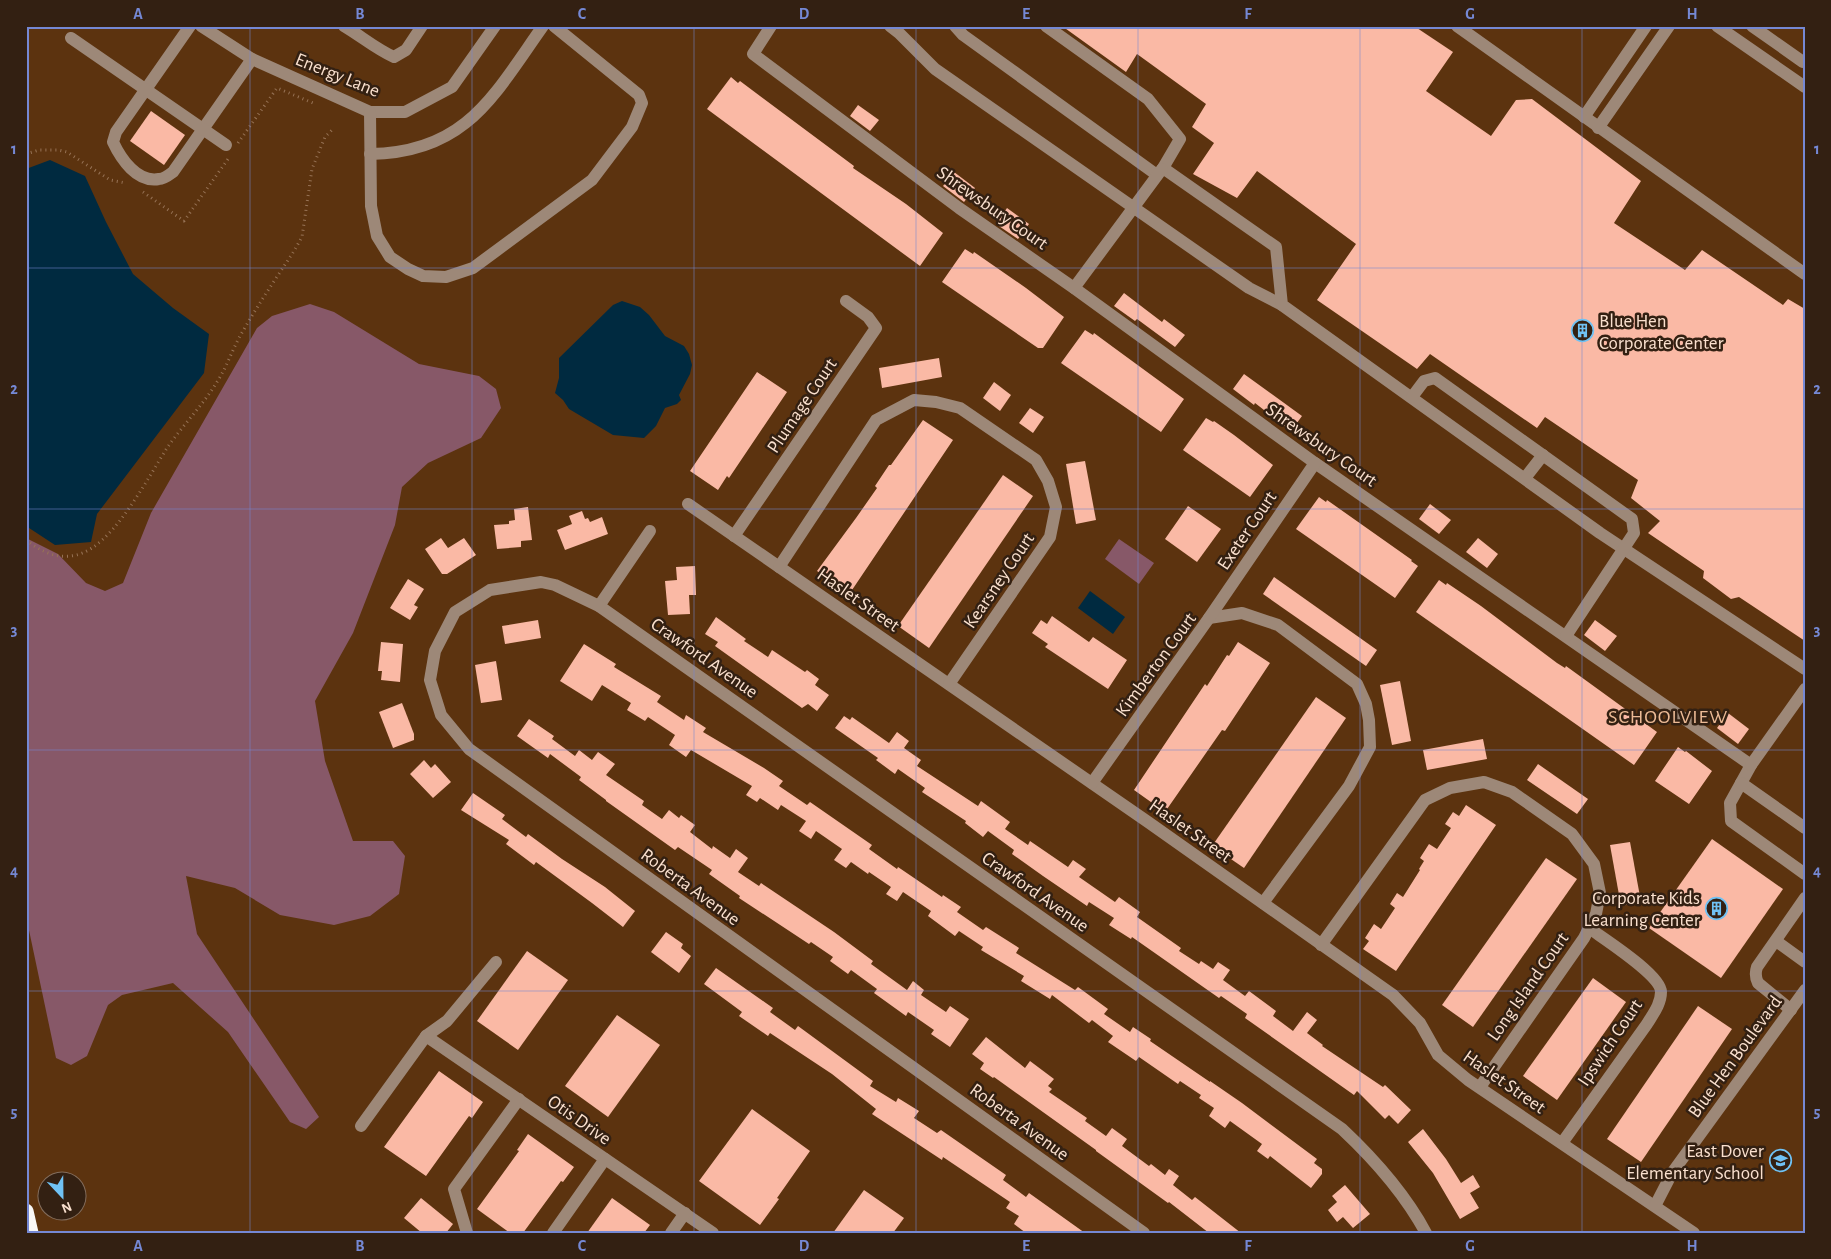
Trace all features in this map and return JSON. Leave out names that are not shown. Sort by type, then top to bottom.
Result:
[{"type":"highway","points":[[26,1211],[31,1233]]},
{"type":"street","points":[[190,26],[116,132],[113,142],[123,162],[137,174],[146,178],[160,180],[173,172],[252,59]]},
{"type":"street","name":"Energy Lane","points":[[201,26],[252,59],[370,112],[405,112],[452,87],[495,26]]},
{"type":"street","points":[[344,26],[364,31],[379,50],[394,57],[406,50],[422,26]]},
{"type":"street","points":[[370,154],[393,154],[426,147],[458,130],[480,112],[543,26]]},
{"type":"street","points":[[370,112],[371,206],[377,236],[390,257],[423,276],[446,276],[473,268],[592,180],[632,127],[642,103],[639,95],[554,26]]},
{"type":"street","name":"Shrewsbury Court","points":[[770,26],[753,54],[959,208],[1074,288],[1315,463],[1752,765]]},
{"type":"street","points":[[890,26],[935,70],[1249,288],[1282,305],[1624,549],[1805,669]]},
{"type":"street","points":[[955,26],[963,35],[1160,172],[1276,247],[1282,305]]},
{"type":"street","points":[[1046,26],[1148,99],[1180,139],[1160,172],[1074,288]]},
{"type":"street","points":[[1457,26],[1805,274]]},
{"type":"street","points":[[1584,117],[1646,26]]},
{"type":"street","points":[[1598,128],[1669,26]]},
{"type":"street","points":[[1717,26],[1805,87]]},
{"type":"street","points":[[1752,26],[1804,58]]},
{"type":"street","points":[[1767,26],[1804,58]]},
{"type":"street","points":[[71,38],[226,145]]},
{"type":"street","points":[[1792,77],[1804,58]]},
{"type":"street","name":"Plumage Court","points":[[734,536],[876,328],[868,317],[846,301]]},
{"type":"street","points":[[1412,397],[1424,381],[1434,378],[1632,519],[1634,534],[1566,636]]},
{"type":"street","name":"Kearsney Court","points":[[779,567],[876,420],[914,400],[936,402],[960,408],[968,413],[1036,460],[1048,481],[1056,507],[1050,537],[949,684]]},
{"type":"street","points":[[1525,478],[1543,455]]},
{"type":"street","name":"Exeter Court","points":[[1209,618],[1315,463]]},
{"type":"street","name":"Haslet Street","points":[[688,504],[1092,783],[1393,995],[1420,1023],[1438,1055],[1480,1087],[1655,1206]]},
{"type":"street","points":[[599,606],[650,531]]},
{"type":"street","name":"Roberta Avenue","points":[[599,606],[555,585],[541,582],[490,590],[455,612],[435,651],[430,680],[441,715],[469,750],[1144,1233]]},
{"type":"street","name":"Crawford Avenue","points":[[599,606],[1342,1129],[1373,1160],[1414,1212],[1426,1233]]},
{"type":"street","name":"Kimberton Court","points":[[1092,783],[1209,618],[1242,613],[1278,625],[1357,684],[1366,704],[1369,720],[1370,747],[1349,786],[1263,903]]},
{"type":"street","points":[[1805,689],[1752,765],[1730,803],[1731,821],[1805,874]]},
{"type":"street","name":"Long Island Court","points":[[1322,945],[1425,800],[1450,788],[1484,782],[1512,792],[1572,834],[1594,864],[1600,893],[1596,914],[1584,938],[1480,1087]]},
{"type":"street","points":[[1741,783],[1805,828]]},
{"type":"street","points":[[1791,1010],[1758,983],[1756,979],[1757,967],[1805,898]]},
{"type":"street","name":"Ipswich Court","points":[[1562,1143],[1647,1024],[1657,1007],[1661,991],[1657,981],[1649,972],[1589,928]]},
{"type":"street","points":[[1776,941],[1805,962]]},
{"type":"street","points":[[361,1126],[426,1036],[448,1021],[496,962]]},
{"type":"street","name":"Blue Hen Boulevard","points":[[1655,1206],[1672,1172],[1805,990]]},
{"type":"street","name":"Otis Drive","points":[[426,1036],[713,1233]]},
{"type":"street","points":[[467,1233],[454,1190],[519,1099]]},
{"type":"street","points":[[553,1233],[605,1159]]},
{"type":"street","points":[[1655,1206],[1694,1233]]},
{"type":"street","points":[[671,1233],[685,1213]]},
{"type":"path","points":[[26,540],[36,548],[55,556],[77,556],[92,548],[109,534],[188,419],[216,384],[230,360],[242,332],[302,237],[312,168],[325,137],[334,128]]},
{"type":"shaded area","points":[[310,304],[334,312],[419,364],[479,376],[496,389],[501,408],[481,438],[428,463],[402,487],[395,525],[353,633],[315,701],[325,761],[353,841],[393,841],[405,856],[399,894],[370,916],[334,925],[280,915],[235,888],[186,876],[197,934],[319,1117],[306,1129],[290,1122],[228,1032],[173,983],[122,995],[108,1005],[87,1056],[71,1065],[56,1058],[26,916],[26,538],[58,554],[86,583],[105,591],[123,583],[151,513],[257,328],[272,316]]},
{"type":"shaded area","points":[[1119,539],[1154,563],[1139,584],[1105,559]]},
{"type":"water","points":[[50,160],[85,176],[133,274],[173,308],[209,334],[204,373],[97,514],[91,542],[55,545],[26,526],[26,169]]},
{"type":"water","points":[[622,301],[640,307],[649,315],[665,336],[684,346],[689,354],[692,365],[690,374],[679,395],[681,400],[677,404],[665,408],[656,426],[644,438],[613,435],[569,409],[555,393],[559,378],[559,358],[613,305]]},
{"type":"water","points":[[1090,591],[1125,617],[1113,634],[1078,608]]},
{"type":"building","name":"Blue Hen Corporate Center","points":[[1062,26],[1414,26],[1453,52],[1426,91],[1491,136],[1516,100],[1532,99],[1641,181],[1614,223],[1685,270],[1702,250],[1783,305],[1788,299],[1805,309],[1805,641],[1739,597],[1731,599],[1703,578],[1704,571],[1648,533],[1660,521],[1631,498],[1638,480],[1545,417],[1537,428],[1430,354],[1417,369],[1317,300],[1356,244],[1257,171],[1237,198],[1193,174],[1214,143],[1192,127],[1206,104],[1137,54],[1126,72]]},
{"type":"building","points":[[731,77],[738,83],[740,81],[854,166],[853,168],[906,204],[943,233],[920,266],[707,109]]},
{"type":"building","points":[[858,105],[879,120],[870,131],[850,116]]},
{"type":"building","points":[[151,111],[185,135],[164,165],[130,141]]},
{"type":"building","points":[[954,172],[975,188],[964,202],[943,186]]},
{"type":"building","points":[[1007,208],[1029,224],[1018,239],[996,224]]},
{"type":"building","points":[[965,249],[973,254],[974,252],[1064,317],[1043,348],[1038,348],[942,282]]},
{"type":"building","points":[[1124,293],[1162,322],[1164,319],[1185,335],[1175,347],[1137,319],[1135,321],[1114,306]]},
{"type":"building","points":[[1085,330],[1093,335],[1094,333],[1184,399],[1161,432],[1061,363]]},
{"type":"building","points":[[939,358],[942,377],[882,388],[879,368]]},
{"type":"building","points":[[757,372],[787,392],[729,478],[727,476],[718,490],[690,471]]},
{"type":"building","points":[[1244,374],[1302,416],[1291,431],[1255,403],[1254,405],[1233,389]]},
{"type":"building","points":[[994,382],[1011,395],[1000,411],[983,398]]},
{"type":"building","points":[[1030,408],[1044,417],[1033,433],[1019,423]]},
{"type":"building","points":[[1206,418],[1214,421],[1234,435],[1273,465],[1250,497],[1183,450]]},
{"type":"building","points":[[923,420],[953,440],[850,593],[817,571],[877,488],[875,486],[889,465],[891,465]]},
{"type":"building","points":[[1085,461],[1096,520],[1076,524],[1066,464]]},
{"type":"building","points":[[1003,475],[1033,496],[929,648],[898,626]]},
{"type":"building","points":[[1319,497],[1326,502],[1327,500],[1418,566],[1395,598],[1296,529]]},
{"type":"building","points":[[1430,504],[1451,520],[1439,534],[1419,519]]},
{"type":"building","points":[[1188,506],[1221,529],[1197,562],[1165,539]]},
{"type":"building","points":[[528,507],[532,540],[521,541],[521,547],[497,549],[494,525],[509,524],[509,521],[515,520],[514,509]]},
{"type":"building","points":[[582,511],[585,519],[588,518],[590,522],[602,517],[608,534],[565,550],[557,530],[572,524],[569,516]]},
{"type":"building","points":[[441,538],[448,548],[464,538],[476,555],[447,574],[442,574],[425,549]]},
{"type":"building","points":[[1478,538],[1498,554],[1487,568],[1466,552]]},
{"type":"building","points":[[695,566],[696,595],[689,595],[690,614],[668,615],[665,581],[677,580],[676,567]]},
{"type":"building","points":[[1274,577],[1377,650],[1366,666],[1263,594]]},
{"type":"building","points":[[408,579],[424,589],[414,605],[418,607],[410,620],[390,608]]},
{"type":"building","points":[[1439,580],[1446,585],[1447,583],[1481,606],[1557,663],[1565,668],[1566,666],[1657,732],[1634,765],[1416,612]]},
{"type":"building","points":[[1052,616],[1089,642],[1093,637],[1127,660],[1108,689],[1045,647],[1048,644],[1032,633],[1041,620],[1047,624]]},
{"type":"building","points":[[716,617],[746,639],[744,641],[768,657],[772,650],[819,679],[815,685],[829,695],[817,711],[808,704],[802,708],[715,646],[718,642],[705,634]]},
{"type":"building","points":[[538,620],[541,638],[505,644],[502,626]]},
{"type":"building","points":[[1595,620],[1617,636],[1605,651],[1584,635]]},
{"type":"building","points":[[381,642],[403,644],[400,682],[381,680],[382,671],[378,671]]},
{"type":"building","points":[[1238,642],[1270,663],[1225,731],[1222,730],[1165,812],[1134,790],[1205,684],[1207,686],[1227,655],[1229,656]]},
{"type":"building","points":[[584,644],[616,664],[614,667],[661,696],[657,702],[684,720],[686,715],[706,728],[703,732],[783,781],[779,786],[807,805],[810,802],[872,845],[869,849],[897,869],[898,867],[942,897],[943,895],[961,907],[957,912],[983,930],[986,927],[1019,948],[1016,953],[1075,990],[1078,987],[1108,1009],[1104,1014],[1130,1032],[1133,1027],[1151,1039],[1150,1041],[1242,1103],[1317,1159],[1314,1163],[1322,1169],[1322,1174],[1311,1188],[1270,1156],[1268,1159],[1257,1151],[1262,1144],[1230,1121],[1225,1128],[1209,1116],[1214,1108],[1199,1098],[1201,1095],[1180,1081],[1178,1084],[1139,1057],[1136,1061],[1108,1042],[1113,1036],[1092,1020],[1089,1023],[1052,995],[1050,999],[1021,981],[1024,976],[981,950],[983,947],[959,931],[955,936],[928,916],[931,911],[903,892],[897,901],[886,894],[891,887],[869,872],[868,874],[851,862],[846,868],[834,860],[842,849],[816,831],[811,839],[799,831],[806,821],[781,805],[778,810],[760,798],[757,802],[746,795],[752,786],[691,750],[686,757],[669,745],[675,735],[648,717],[645,721],[627,710],[631,703],[602,685],[592,701],[560,681]]},
{"type":"building","points":[[496,661],[502,700],[481,703],[475,665]]},
{"type":"building","points":[[1400,681],[1411,741],[1392,745],[1380,685]]},
{"type":"building","points":[[1316,697],[1346,718],[1244,868],[1212,846]]},
{"type":"building","points":[[402,703],[414,734],[414,740],[393,748],[379,712]]},
{"type":"building","points":[[1728,713],[1749,729],[1738,744],[1717,728]]},
{"type":"building","points":[[844,716],[850,720],[852,717],[889,743],[897,732],[909,741],[904,748],[921,760],[917,766],[978,806],[981,801],[1010,822],[1005,829],[1028,845],[1030,841],[1068,867],[1073,860],[1086,869],[1079,877],[1115,902],[1119,897],[1140,912],[1137,917],[1181,948],[1179,951],[1199,964],[1201,961],[1213,969],[1218,962],[1230,970],[1223,980],[1245,996],[1249,991],[1276,1011],[1273,1016],[1293,1031],[1307,1012],[1317,1020],[1307,1033],[1322,1046],[1383,1087],[1385,1085],[1411,1110],[1398,1124],[1389,1115],[1385,1119],[1357,1091],[1354,1095],[1245,1018],[1247,1014],[1221,996],[1219,998],[1132,937],[1131,939],[1109,925],[1114,918],[1089,902],[1087,906],[1043,876],[1012,854],[1014,850],[988,831],[983,837],[965,823],[966,821],[922,792],[925,788],[898,769],[895,774],[876,760],[878,758],[835,728]]},
{"type":"building","points":[[529,719],[554,736],[552,739],[575,756],[579,750],[592,760],[598,752],[615,764],[606,775],[644,801],[642,805],[662,819],[669,810],[679,818],[681,815],[695,825],[690,832],[712,849],[713,846],[730,858],[736,849],[748,858],[738,872],[759,886],[761,883],[834,932],[873,961],[871,964],[907,990],[913,981],[924,990],[921,995],[946,1012],[950,1006],[969,1019],[950,1047],[931,1034],[934,1030],[908,1012],[906,1016],[874,993],[877,989],[851,970],[848,974],[830,961],[833,957],[811,942],[809,944],[739,898],[740,896],[709,874],[712,870],[678,847],[675,850],[606,801],[579,780],[581,777],[550,754],[548,758],[517,736]]},
{"type":"building","points":[[1483,739],[1487,759],[1427,770],[1423,750]]},
{"type":"building","points":[[1678,747],[1712,771],[1689,804],[1655,781]]},
{"type":"building","points":[[424,760],[431,768],[435,764],[451,782],[433,798],[410,774]]},
{"type":"building","points":[[1538,764],[1588,799],[1577,814],[1527,780]]},
{"type":"building","points":[[473,793],[505,815],[502,819],[526,837],[528,834],[605,887],[635,911],[623,927],[536,862],[534,865],[506,844],[509,840],[461,810]]},
{"type":"building","points":[[1466,805],[1496,825],[1396,971],[1363,949],[1369,941],[1365,938],[1374,924],[1381,929],[1395,908],[1390,904],[1397,893],[1403,897],[1420,870],[1424,861],[1420,858],[1429,844],[1437,849],[1451,828],[1445,824],[1453,812],[1459,816]]},
{"type":"building","name":"Corporate Kids Learning Center","points":[[1712,839],[1783,889],[1721,978],[1649,928]]},
{"type":"building","points":[[1630,842],[1641,902],[1621,906],[1610,845]]},
{"type":"building","points":[[1546,858],[1577,879],[1473,1027],[1442,1005]]},
{"type":"building","points":[[666,932],[683,944],[681,948],[691,956],[679,973],[651,952]]},
{"type":"building","points":[[527,951],[568,980],[518,1050],[477,1021]]},
{"type":"building","points":[[716,968],[773,1008],[770,1012],[795,1030],[798,1026],[873,1081],[870,1086],[896,1102],[898,1098],[919,1111],[914,1118],[937,1133],[941,1130],[1006,1175],[1003,1180],[1026,1197],[1029,1193],[1085,1233],[1026,1233],[1014,1224],[1019,1216],[1006,1208],[1010,1202],[943,1157],[942,1160],[872,1114],[876,1109],[832,1074],[770,1033],[768,1036],[739,1016],[742,1012],[704,984]]},
{"type":"building","points":[[1593,978],[1626,1002],[1557,1100],[1523,1076]]},
{"type":"building","points":[[1698,1006],[1732,1029],[1641,1162],[1607,1139]]},
{"type":"building","points":[[617,1015],[660,1045],[608,1117],[565,1086]]},
{"type":"building","points":[[986,1037],[1025,1068],[1030,1061],[1054,1079],[1048,1086],[1052,1089],[1049,1092],[1087,1118],[1085,1121],[1106,1136],[1112,1128],[1127,1139],[1122,1146],[1149,1166],[1151,1164],[1165,1175],[1169,1169],[1179,1176],[1173,1185],[1192,1200],[1195,1197],[1241,1233],[1209,1233],[1169,1202],[994,1077],[980,1069],[984,1063],[972,1054]]},
{"type":"building","points":[[439,1071],[483,1102],[472,1118],[469,1116],[426,1176],[384,1147]]},
{"type":"building","points":[[752,1109],[810,1151],[760,1225],[699,1181]]},
{"type":"building","points":[[1423,1129],[1446,1159],[1461,1183],[1473,1175],[1480,1187],[1470,1193],[1479,1208],[1460,1219],[1433,1173],[1408,1142]]},
{"type":"building","points":[[528,1134],[574,1167],[563,1182],[561,1181],[523,1233],[510,1233],[477,1209],[519,1151],[517,1150]]},
{"type":"building","points":[[1345,1185],[1370,1214],[1353,1228],[1343,1217],[1337,1222],[1328,1210],[1337,1202],[1332,1196]]},
{"type":"building","points":[[864,1190],[904,1218],[893,1233],[833,1233]]},
{"type":"building","points":[[421,1198],[453,1224],[446,1233],[422,1233],[404,1218]]},
{"type":"building","points":[[612,1198],[650,1225],[644,1233],[587,1233]]},
{"type":"place","name":"Blue Hen Corporate Center","points":[[1583,331]]},
{"type":"place","name":"Corporate Kids Learning Center","points":[[1716,908]]},
{"type":"place","name":"East Dover Elementary School","points":[[1780,1161]]},
{"type":"district","name":"SCHOOLVIEW","points":[[1668,716]]}]
